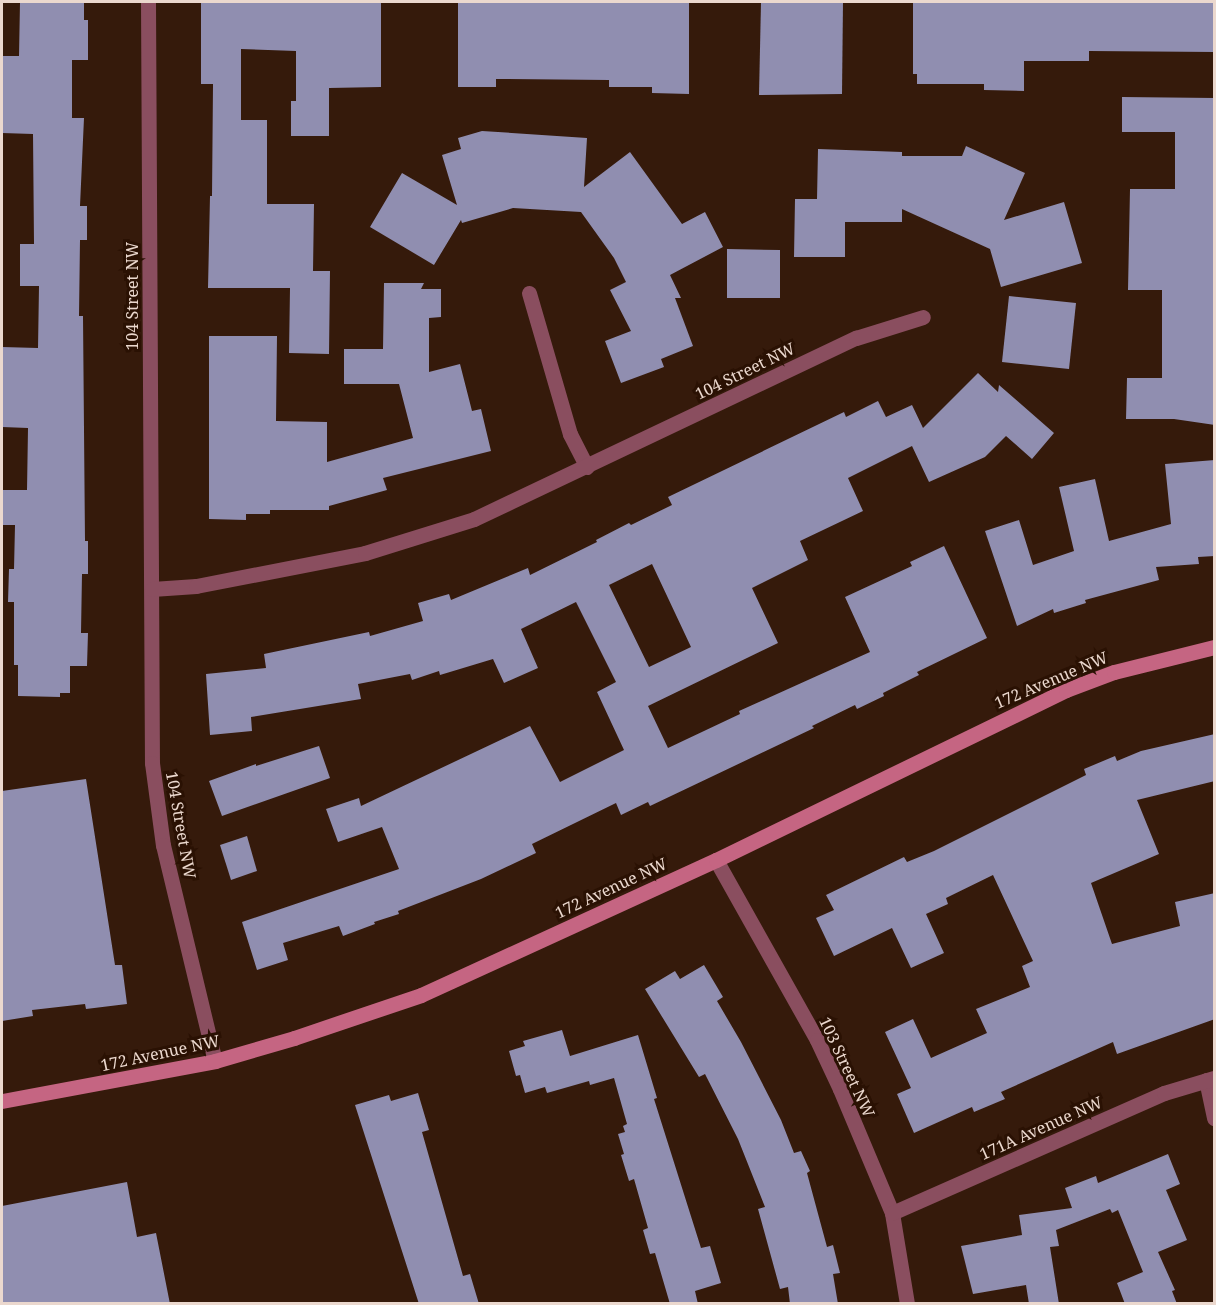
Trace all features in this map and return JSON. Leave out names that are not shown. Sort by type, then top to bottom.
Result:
[{"type":"street","name":"104 Street NW","points":[[148,2],[152,763],[163,845],[215,1061]]},
{"type":"street","points":[[529,293],[570,434],[587,466]]},
{"type":"street","name":"104 Street NW","points":[[152,590],[196,586],[365,554],[474,519],[856,338],[923,317]]},
{"type":"street","name":"172 Avenue NW","points":[[2,1101],[215,1061],[294,1038],[421,995],[716,860],[1066,690],[1114,672],[1215,647]]},
{"type":"street","name":"103 Street NW","points":[[716,860],[817,1040],[892,1213],[907,1304]]},
{"type":"street","name":"171A Avenue NW","points":[[892,1213],[1164,1093],[1210,1079],[1215,1118]]},
{"type":"building","points":[[20,2],[84,2],[84,20],[88,20],[88,60],[72,60],[72,118],[84,118],[80,206],[87,206],[87,240],[80,240],[79,316],[83,316],[85,541],[88,541],[88,574],[82,574],[81,633],[88,633],[87,666],[70,666],[70,693],[60,693],[60,697],[18,696],[18,665],[14,665],[14,602],[8,602],[9,569],[14,569],[15,525],[2,525],[2,490],[27,490],[28,428],[2,427],[2,347],[38,348],[39,286],[20,286],[20,244],[34,244],[33,134],[2,133],[2,56],[19,56]]},
{"type":"building","points":[[201,2],[381,2],[381,87],[329,88],[329,136],[291,136],[291,101],[296,101],[296,51],[241,49],[241,120],[267,120],[267,204],[314,204],[313,271],[330,271],[329,354],[289,353],[290,288],[208,288],[213,84],[201,84]]},
{"type":"building","points":[[458,2],[689,2],[689,94],[652,93],[652,87],[609,87],[609,80],[496,79],[496,87],[458,87]]},
{"type":"building","points":[[761,2],[843,2],[842,94],[759,95]]},
{"type":"building","points":[[913,2],[1215,2],[1215,52],[1089,51],[1089,61],[1024,61],[1024,91],[984,90],[984,84],[917,84],[917,74],[913,74]]},
{"type":"building","points":[[1122,97],[1215,98],[1215,425],[1174,419],[1126,419],[1127,378],[1162,378],[1162,290],[1128,290],[1130,189],[1175,189],[1175,132],[1122,132]]},
{"type":"building","points":[[482,131],[587,138],[584,187],[630,152],[682,224],[705,212],[723,247],[670,275],[681,298],[675,298],[693,346],[661,359],[664,367],[621,383],[605,341],[631,331],[610,290],[626,282],[614,258],[581,212],[513,208],[462,223],[461,220],[434,265],[370,227],[402,173],[457,205],[442,155],[461,149],[458,138]]},
{"type":"building","points":[[966,146],[1025,173],[1004,220],[1064,202],[1082,263],[1001,287],[990,249],[902,209],[902,222],[845,222],[845,257],[794,257],[795,199],[817,199],[818,149],[902,152],[902,156],[962,156]]},
{"type":"building","points":[[727,249],[780,250],[780,298],[727,298]]},
{"type":"building","points":[[384,283],[424,283],[421,289],[441,289],[441,317],[429,318],[429,372],[460,364],[472,411],[481,409],[491,451],[383,478],[387,490],[329,506],[329,510],[270,510],[270,514],[246,514],[246,520],[209,519],[209,336],[277,336],[276,421],[327,422],[327,462],[413,438],[399,384],[344,384],[344,349],[383,349]]},
{"type":"building","points":[[1009,296],[1076,303],[1069,369],[1002,362]]},
{"type":"building","points":[[978,373],[998,392],[999,385],[1054,433],[1032,459],[1006,436],[985,457],[929,482],[912,446],[848,478],[863,511],[800,541],[808,560],[752,588],[778,643],[648,706],[668,748],[740,714],[739,711],[870,652],[845,597],[912,566],[910,562],[944,546],[987,638],[917,672],[919,675],[883,693],[884,696],[857,709],[855,705],[812,726],[814,728],[650,806],[648,802],[621,815],[616,803],[532,844],[536,853],[481,879],[398,911],[399,914],[343,936],[339,926],[283,943],[288,960],[257,970],[242,922],[399,869],[382,827],[338,842],[326,809],[359,798],[361,806],[530,726],[560,782],[624,750],[597,692],[616,682],[576,602],[521,629],[538,668],[504,683],[493,659],[440,675],[439,671],[412,680],[410,674],[358,684],[361,699],[251,717],[252,731],[210,735],[206,674],[266,668],[264,654],[369,632],[370,636],[423,621],[418,603],[449,594],[451,600],[528,568],[530,575],[597,542],[596,540],[629,523],[631,525],[672,505],[668,497],[844,412],[846,417],[878,401],[886,417],[912,405],[923,428]],"holes":[[[652,564],[691,647],[649,667],[609,585]]]},
{"type":"building","points":[[1215,460],[1215,556],[1198,557],[1199,564],[1156,567],[1159,580],[1085,600],[1086,603],[1054,613],[1053,609],[1017,626],[985,531],[1019,520],[1033,565],[1074,551],[1059,487],[1095,479],[1109,541],[1171,524],[1165,464]]},
{"type":"building","points":[[1215,734],[1215,781],[1137,800],[1159,854],[1091,883],[1112,944],[1180,926],[1175,902],[1215,893],[1215,1019],[1117,1054],[1113,1042],[1001,1092],[1005,1099],[974,1112],[972,1107],[914,1133],[897,1094],[911,1088],[885,1032],[913,1019],[931,1058],[987,1033],[976,1009],[1030,987],[1022,966],[1033,961],[993,875],[946,898],[948,904],[926,914],[944,953],[911,968],[892,928],[834,956],[816,918],[834,910],[826,895],[904,857],[907,862],[934,851],[1086,775],[1084,769],[1115,756],[1117,761],[1141,751]]},
{"type":"building","points":[[319,746],[330,778],[222,816],[209,781],[256,764],[256,766]]},
{"type":"building","points":[[86,779],[115,965],[122,965],[127,1004],[86,1009],[85,1004],[32,1010],[33,1016],[2,1021],[2,791]]},
{"type":"building","points":[[247,836],[257,871],[231,880],[220,845]]},
{"type":"building","points":[[704,965],[723,997],[717,1001],[781,1120],[794,1153],[801,1151],[810,1171],[807,1173],[827,1247],[833,1245],[840,1273],[833,1274],[838,1304],[790,1304],[788,1287],[780,1289],[758,1209],[765,1207],[738,1139],[705,1074],[699,1077],[645,989],[675,971],[680,979]]},
{"type":"building","points":[[562,1030],[570,1056],[638,1035],[657,1098],[654,1099],[701,1248],[710,1246],[721,1283],[695,1291],[698,1304],[670,1304],[655,1253],[650,1254],[643,1230],[648,1228],[634,1179],[629,1181],[621,1155],[624,1154],[618,1134],[625,1132],[623,1126],[627,1124],[614,1078],[590,1085],[589,1081],[547,1093],[545,1087],[525,1093],[520,1075],[516,1076],[509,1051],[525,1046],[523,1041]]},
{"type":"building","points":[[418,1093],[429,1130],[422,1132],[463,1276],[470,1274],[479,1304],[419,1304],[355,1105],[389,1095],[391,1101]]},
{"type":"building","points":[[1168,1154],[1180,1184],[1166,1190],[1187,1240],[1158,1252],[1175,1290],[1172,1291],[1177,1304],[1125,1304],[1117,1283],[1143,1272],[1118,1210],[1112,1213],[1110,1209],[1056,1230],[1059,1246],[1050,1247],[1059,1304],[1029,1304],[1026,1285],[973,1294],[961,1246],[1022,1235],[1019,1215],[1072,1208],[1065,1188],[1096,1176],[1098,1183]]},
{"type":"building","points":[[127,1182],[137,1237],[156,1233],[170,1304],[2,1304],[2,1206]]}]
